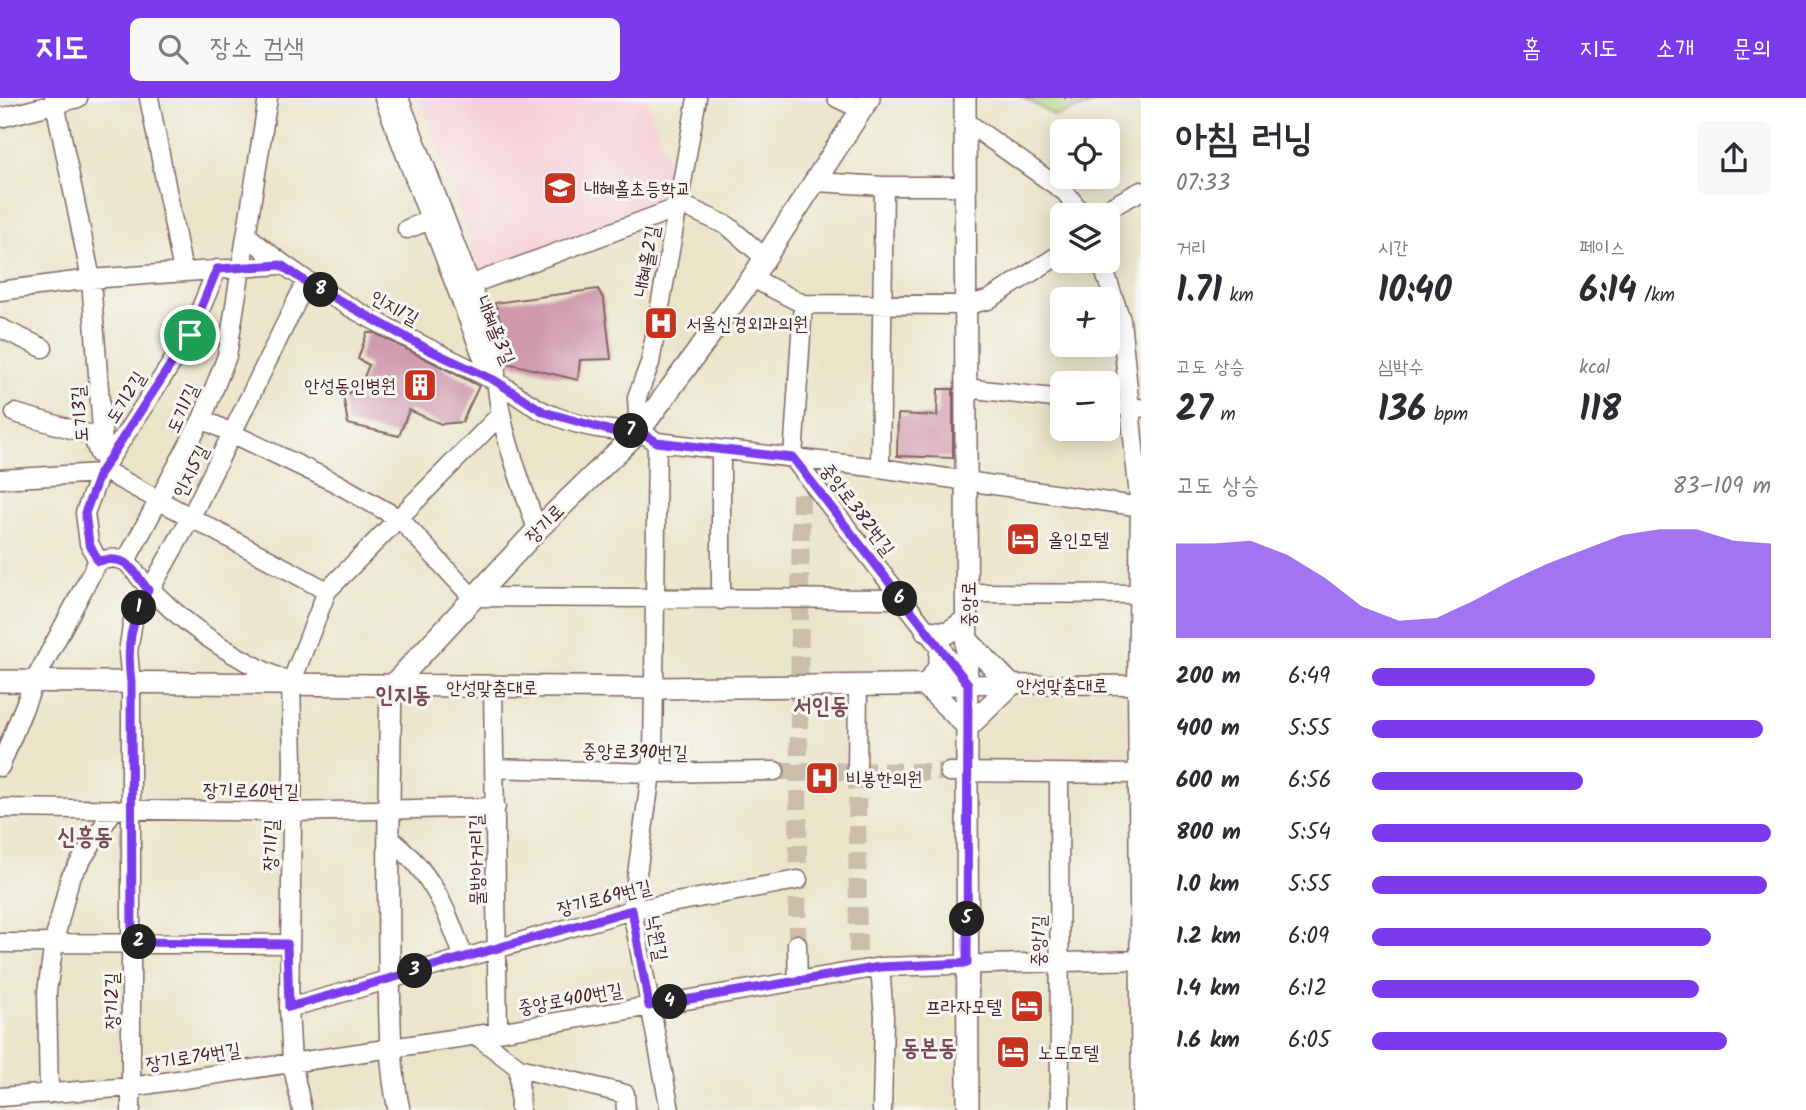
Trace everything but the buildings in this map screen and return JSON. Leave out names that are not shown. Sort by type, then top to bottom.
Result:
[{"type":"main road","name":"중앙로","points":[[965,98],[968,727],[958,772],[967,963],[968,1110]]},
{"type":"main road","name":"장기로","points":[[391,687],[472,597],[639,431],[752,278],[866,104]]},
{"type":"main road","points":[[926,631],[947,634],[968,630],[1011,685],[968,727],[926,686],[939,667],[941,649]]},
{"type":"main road","points":[[390,716],[363,686],[420,655],[439,687]]},
{"type":"main road","name":"안성맞춤대로","points":[[0,681],[655,688],[968,684]]},
{"type":"main road","points":[[391,687],[387,809],[389,979],[391,1048],[398,1110]]},
{"type":"street","points":[[0,118],[55,101],[78,98]]},
{"type":"street","points":[[149,98],[183,272]]},
{"type":"street","name":"도기1길","points":[[126,561],[202,419],[227,356],[239,267],[248,236],[268,98]]},
{"type":"street","name":"내혜홀3길","points":[[384,98],[413,132]]},
{"type":"street","name":"내혜홀3길","points":[[399,98],[413,132],[481,354],[494,380]]},
{"type":"street","name":"내혜홀2길","points":[[639,431],[637,397],[650,363],[697,98]]},
{"type":"street","points":[[837,98],[866,104]]},
{"type":"street","name":"도기3길","points":[[55,101],[91,279],[102,472]]},
{"type":"street","points":[[965,121],[1065,192],[1074,203]]},
{"type":"street","points":[[816,182],[884,186],[966,186]]},
{"type":"street","points":[[880,468],[884,186]]},
{"type":"street","points":[[1118,203],[1141,191]]},
{"type":"street","points":[[471,285],[677,206],[728,226],[765,258]]},
{"type":"street","points":[[407,229],[437,217]]},
{"type":"street","name":"내혜홀3길","points":[[437,217],[471,285],[496,351],[494,380]]},
{"type":"street","name":"인지1길","points":[[248,236],[281,265],[306,282],[429,350],[494,380],[554,415],[615,432],[639,431]]},
{"type":"street","points":[[752,278],[803,304],[881,302],[967,305],[988,300],[1050,261]]},
{"type":"street","points":[[0,291],[91,279],[281,265]]},
{"type":"street","name":"도기2길","points":[[98,561],[89,543],[85,513],[102,472],[190,335],[217,269]]},
{"type":"street","points":[[1105,273],[1121,320],[1135,407],[1141,507],[1141,1110]]},
{"type":"street","name":"인지5길","points":[[131,682],[128,652],[133,620],[190,519],[306,282]]},
{"type":"street","points":[[801,493],[797,464],[803,304]]},
{"type":"street","points":[[0,328],[43,348]]},
{"type":"street","points":[[494,380],[500,415],[537,530]]},
{"type":"street","points":[[965,388],[1050,398]]},
{"type":"street","name":"도기3길","points":[[15,413],[92,435],[102,472]]},
{"type":"street","points":[[0,767],[35,680],[98,561],[113,558],[126,561],[148,590],[202,636],[251,666],[291,683],[327,591],[500,415]]},
{"type":"street","points":[[202,419],[336,483],[400,519],[472,597],[655,600],[900,599]]},
{"type":"street","points":[[639,431],[657,442],[722,450],[797,464],[880,468],[1141,507]]},
{"type":"street","name":"낙원길","points":[[657,442],[655,688],[651,774],[632,910],[670,1110]]},
{"type":"street","points":[[721,600],[722,450]]},
{"type":"street","name":"중앙로382번길","points":[[797,464],[968,684]]},
{"type":"street","points":[[0,479],[102,472],[327,591]]},
{"type":"street","points":[[968,593],[1141,594]]},
{"type":"street","name":"장기2길","points":[[131,682],[122,809],[132,942],[131,1110]]},
{"type":"street","name":"장기1길","points":[[291,683],[292,812],[287,944],[292,1062],[302,1110]]},
{"type":"street","name":"안성맞춤대로","points":[[968,684],[1139,685]]},
{"type":"street","name":"물방아거리길","points":[[493,686],[499,946],[498,1032]]},
{"type":"street","points":[[857,772],[858,687]]},
{"type":"street","name":"중앙로390번길","points":[[495,768],[651,774],[775,771]]},
{"type":"street","points":[[958,772],[1139,774]]},
{"type":"street","name":"중앙1길","points":[[1059,773],[1060,1110]]},
{"type":"street","points":[[387,809],[496,807]]},
{"type":"street","name":"장기로60번길","points":[[0,808],[292,812],[387,809]]},
{"type":"street","points":[[49,1094],[47,992],[54,942],[70,878],[122,809]]},
{"type":"street","points":[[388,837],[413,857],[436,889],[463,956]]},
{"type":"street","name":"장기로69번길","points":[[389,979],[632,910],[798,880]]},
{"type":"street","points":[[0,943],[287,944]]},
{"type":"street","points":[[797,944],[798,981]]},
{"type":"street","name":"중앙로400번길","points":[[391,1048],[880,967],[1140,960]]},
{"type":"street","points":[[880,967],[884,1017],[882,1110]]},
{"type":"street","points":[[289,1007],[389,979]]},
{"type":"street","points":[[476,1035],[519,1068],[625,1094],[626,1110]]},
{"type":"street","name":"장기로74번길","points":[[0,1097],[131,1087],[391,1048]]},
{"type":"street","points":[[519,1068],[520,1110]]},
{"type":"path","points":[[1064,98],[1072,98]]},
{"type":"shaded area","name":"내혜홀초등학교","points":[[421,98],[647,98],[672,173],[664,202],[492,271],[479,267]]},
{"type":"green space","points":[[1024,98],[1100,98],[1093,104],[1055,116]]},
{"type":"tunnel","points":[[797,944],[801,493]]},
{"type":"tunnel","points":[[775,771],[949,772]]},
{"type":"tunnel","points":[[857,772],[858,971]]},
{"type":"place","name":"내혜홀초등학교","points":[[560,188]]},
{"type":"place","name":"서울신경외과의원","points":[[661,323]]},
{"type":"place","name":"안성동인병원","points":[[420,385]]},
{"type":"place","name":"올인모텔","points":[[1023,539]]},
{"type":"place","name":"비봉한의원","points":[[822,778]]},
{"type":"place","name":"프라자모텔","points":[[1027,1006]]},
{"type":"place","name":"노도모텔","points":[[1013,1052]]},
{"type":"district","name":"인지동","points":[[403,694]]},
{"type":"district","name":"서인동","points":[[821,705]]},
{"type":"district","name":"신흥동","points":[[85,836]]},
{"type":"district","name":"동본동","points":[[929,1047]]},
{"type":"route","points":[[281,265],[306,282],[429,350],[494,380],[544,412],[615,432],[639,431],[657,442],[793,458],[968,684],[967,963],[880,967],[649,1006],[632,910],[289,1007],[287,944],[132,942],[131,682],[128,652],[133,620],[148,590],[126,561],[113,558],[98,561],[89,543],[85,513],[100,473],[104,471],[190,335],[217,269],[281,265]]}]
